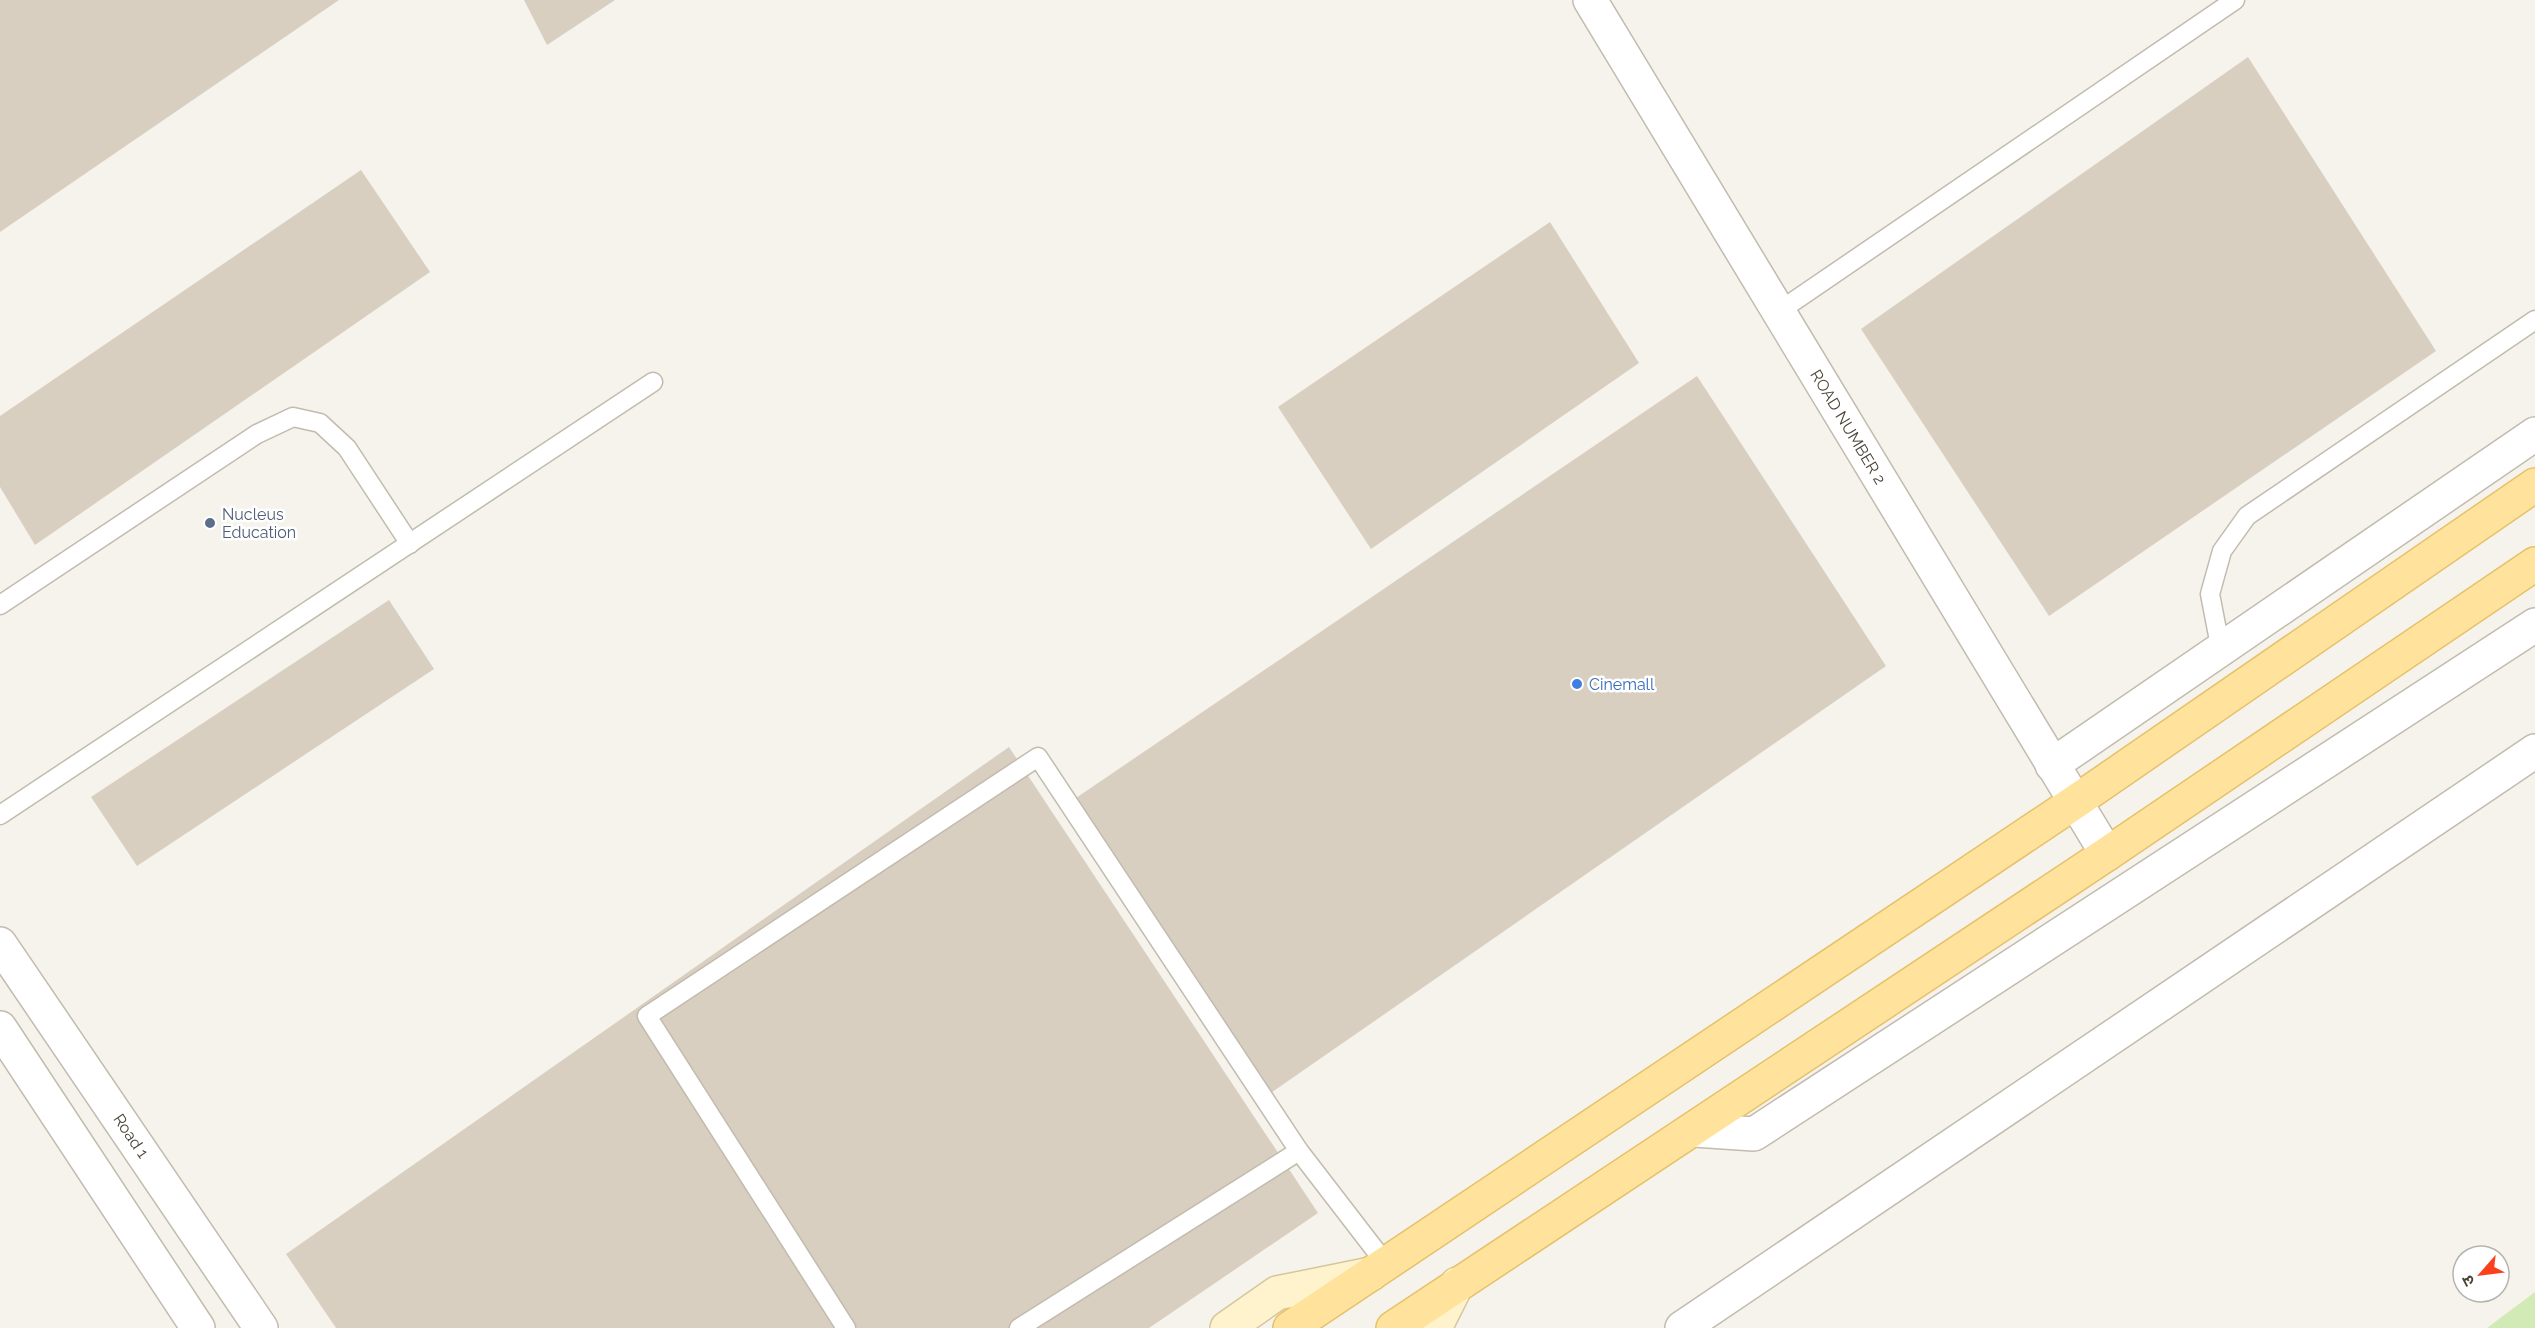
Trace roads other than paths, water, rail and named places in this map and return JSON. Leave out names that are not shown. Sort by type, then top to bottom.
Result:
[{"type":"main road","points":[[1290,1328],[2075,802],[2535,485]]},
{"type":"main road","points":[[1393,1328],[2107,854],[2535,564]]},
{"type":"street","name":"ROAD NUMBER 2","points":[[1590,0],[2107,854]]},
{"type":"street","points":[[2052,765],[2535,434]]},
{"type":"street","points":[[1694,1130],[1754,1134],[2535,625]]},
{"type":"street","points":[[1682,1328],[2535,751]]},
{"type":"street","name":"Road 1","points":[[0,944],[261,1328]]},
{"type":"street","points":[[0,1028],[198,1328]]},
{"type":"street","points":[[1227,1328],[1277,1293],[1379,1268]]},
{"type":"street","points":[[1436,1328],[1457,1284]]},
{"type":"lane","points":[[1778,312],[2235,0]]},
{"type":"lane","points":[[2221,651],[2210,594],[2222,551],[2247,516],[2535,320]]},
{"type":"lane","points":[[0,815],[653,382]]},
{"type":"lane","points":[[0,605],[257,434],[293,417],[320,423],[347,448],[410,544]]},
{"type":"lane","points":[[846,1328],[647,1016],[1038,757],[1379,1268]]},
{"type":"lane","points":[[1019,1328],[1299,1151]]},
{"type":"place","name":"Nucleus Education","points":[[210,523]]},
{"type":"place","name":"Cinemall","points":[[1577,684]]}]
